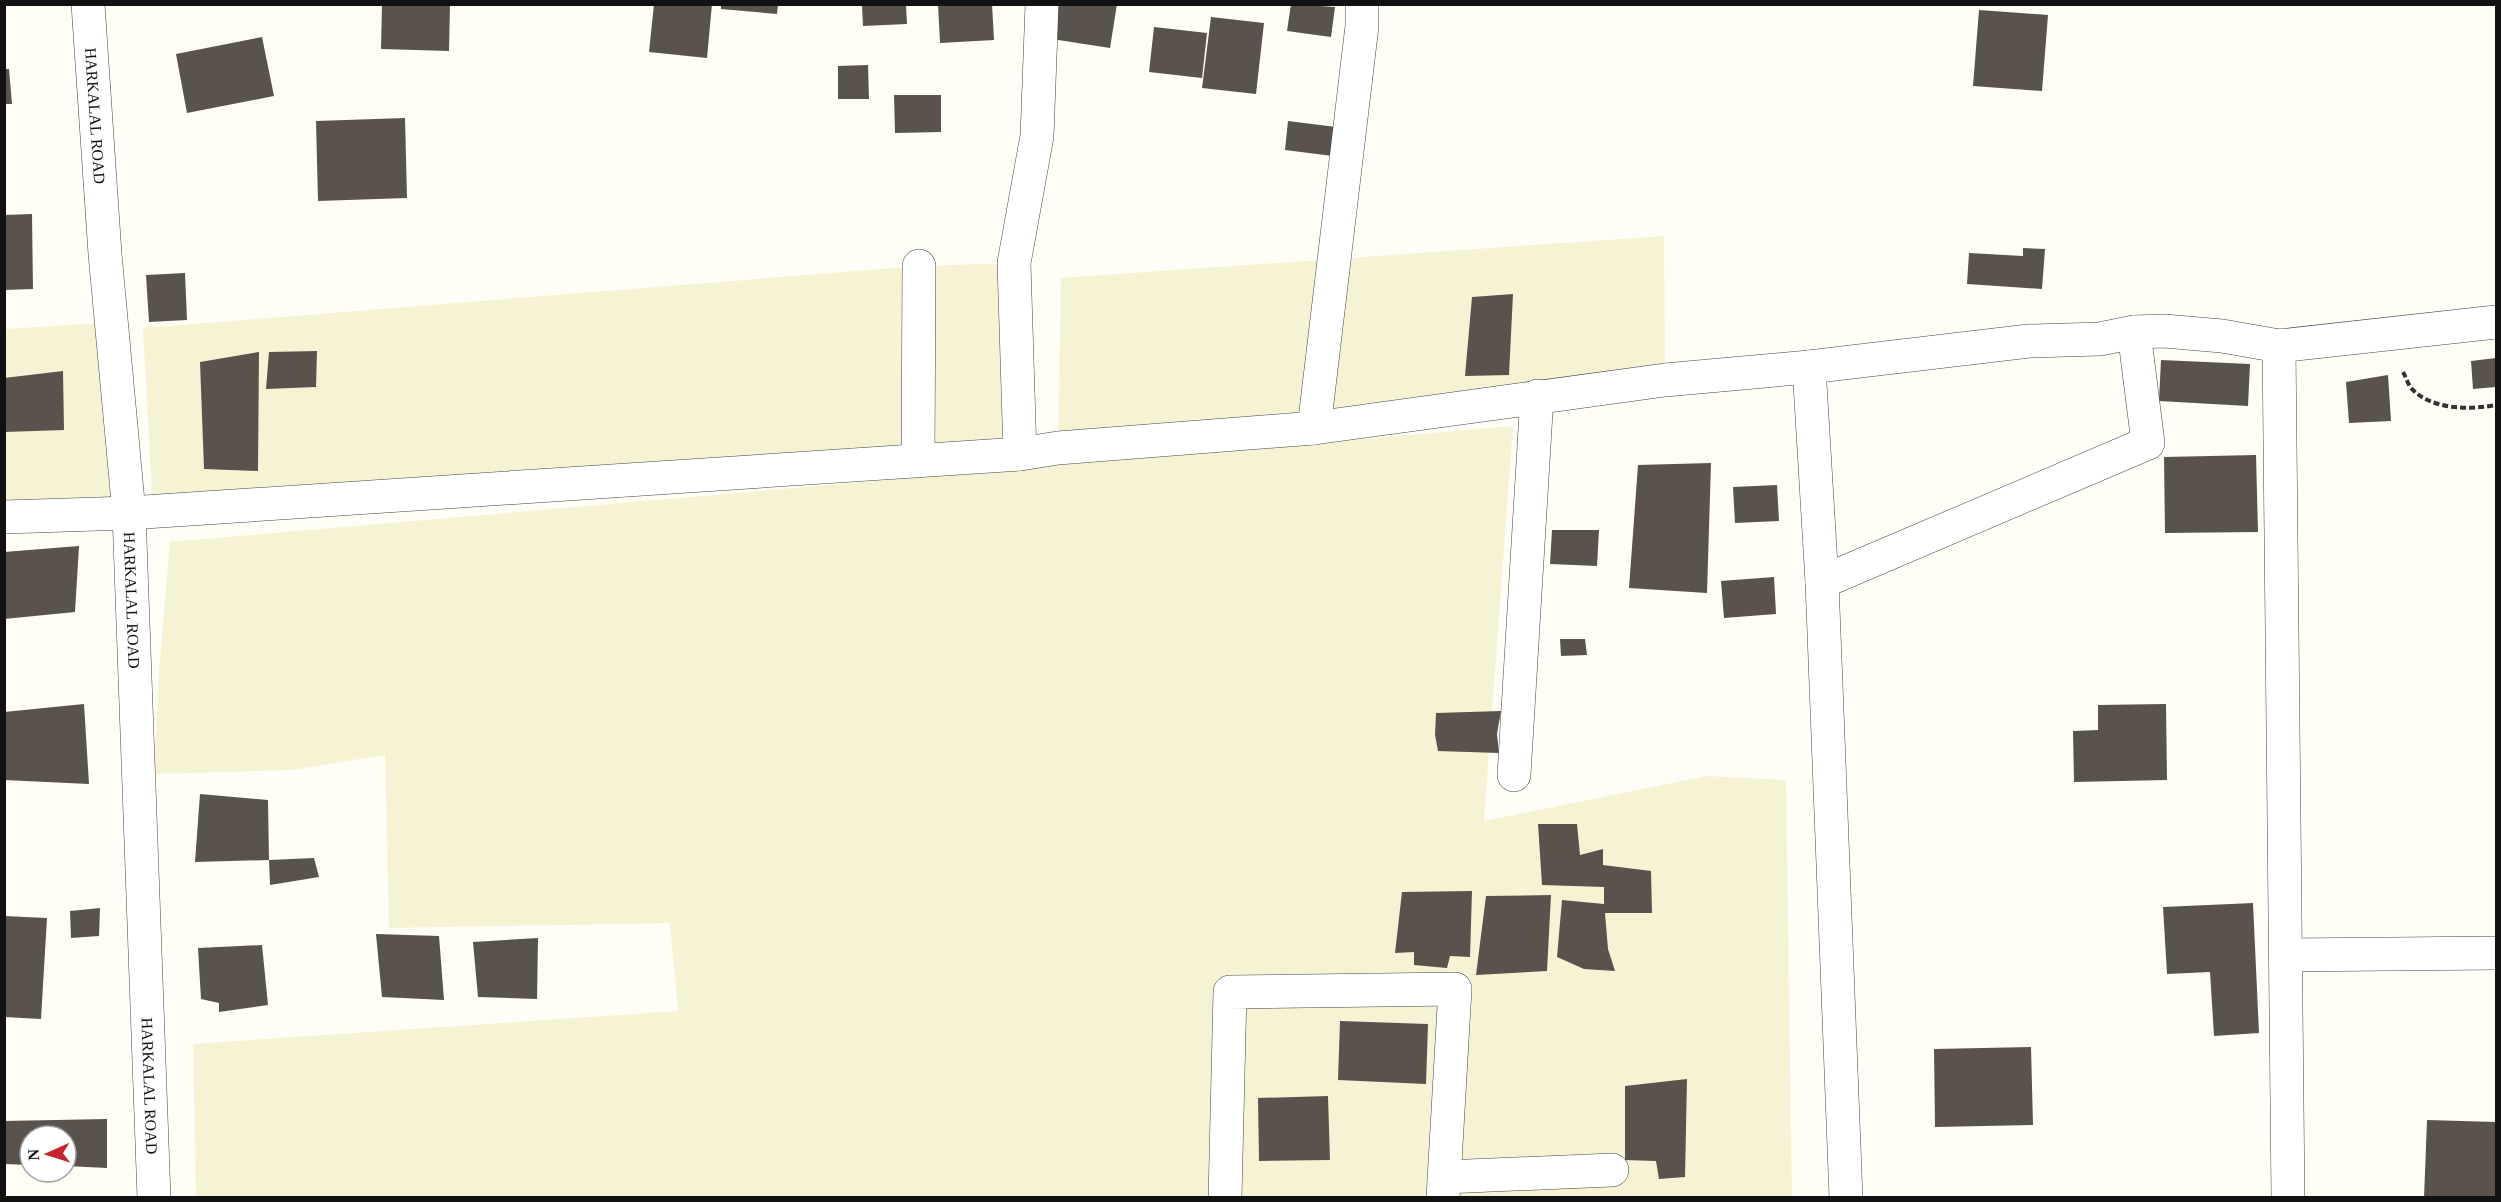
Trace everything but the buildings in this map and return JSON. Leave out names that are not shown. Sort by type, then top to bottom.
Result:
[{"type":"street","name":"HARKALAL ROAD","points":[[88,4],[105,254],[129,513],[154,1197]]},
{"type":"street","points":[[1020,454],[1014,263],[1037,136],[1042,4]]},
{"type":"street","points":[[1314,428],[1362,26],[1362,4]]},
{"type":"street","points":[[918,460],[919,266]]},
{"type":"street","points":[[4,517],[129,513],[1020,454],[1058,448],[1314,428],[1665,380],[1809,367],[2029,341],[2100,339],[2134,332],[2164,331],[2222,336],[2279,346],[2496,322]]},
{"type":"street","points":[[1822,582],[2148,442],[2134,332]]},
{"type":"street","points":[[2279,346],[2288,1197]]},
{"type":"street","points":[[1809,367],[1822,582],[1846,1197]]},
{"type":"street","points":[[1514,775],[1537,396]]},
{"type":"street","points":[[2286,955],[2496,953]]},
{"type":"street","points":[[1225,1197],[1230,992],[1455,990],[1444,1187],[1612,1170]]},
{"type":"path","points":[[2384,334],[2412,389],[2436,405],[2485,407],[2496,405]]},
{"type":"shaded area","points":[[1664,236],[1665,380],[1058,448],[1061,278]]},
{"type":"shaded area","points":[[1014,263],[1020,454],[153,511],[143,328],[919,266]]},
{"type":"shaded area","points":[[101,323],[129,513],[5,514],[5,329]]},
{"type":"shaded area","points":[[1513,426],[1484,821],[1707,776],[1786,780],[1792,1197],[196,1197],[193,1044],[678,1011],[670,923],[389,928],[385,755],[291,770],[154,774],[159,671],[170,542]]}]
